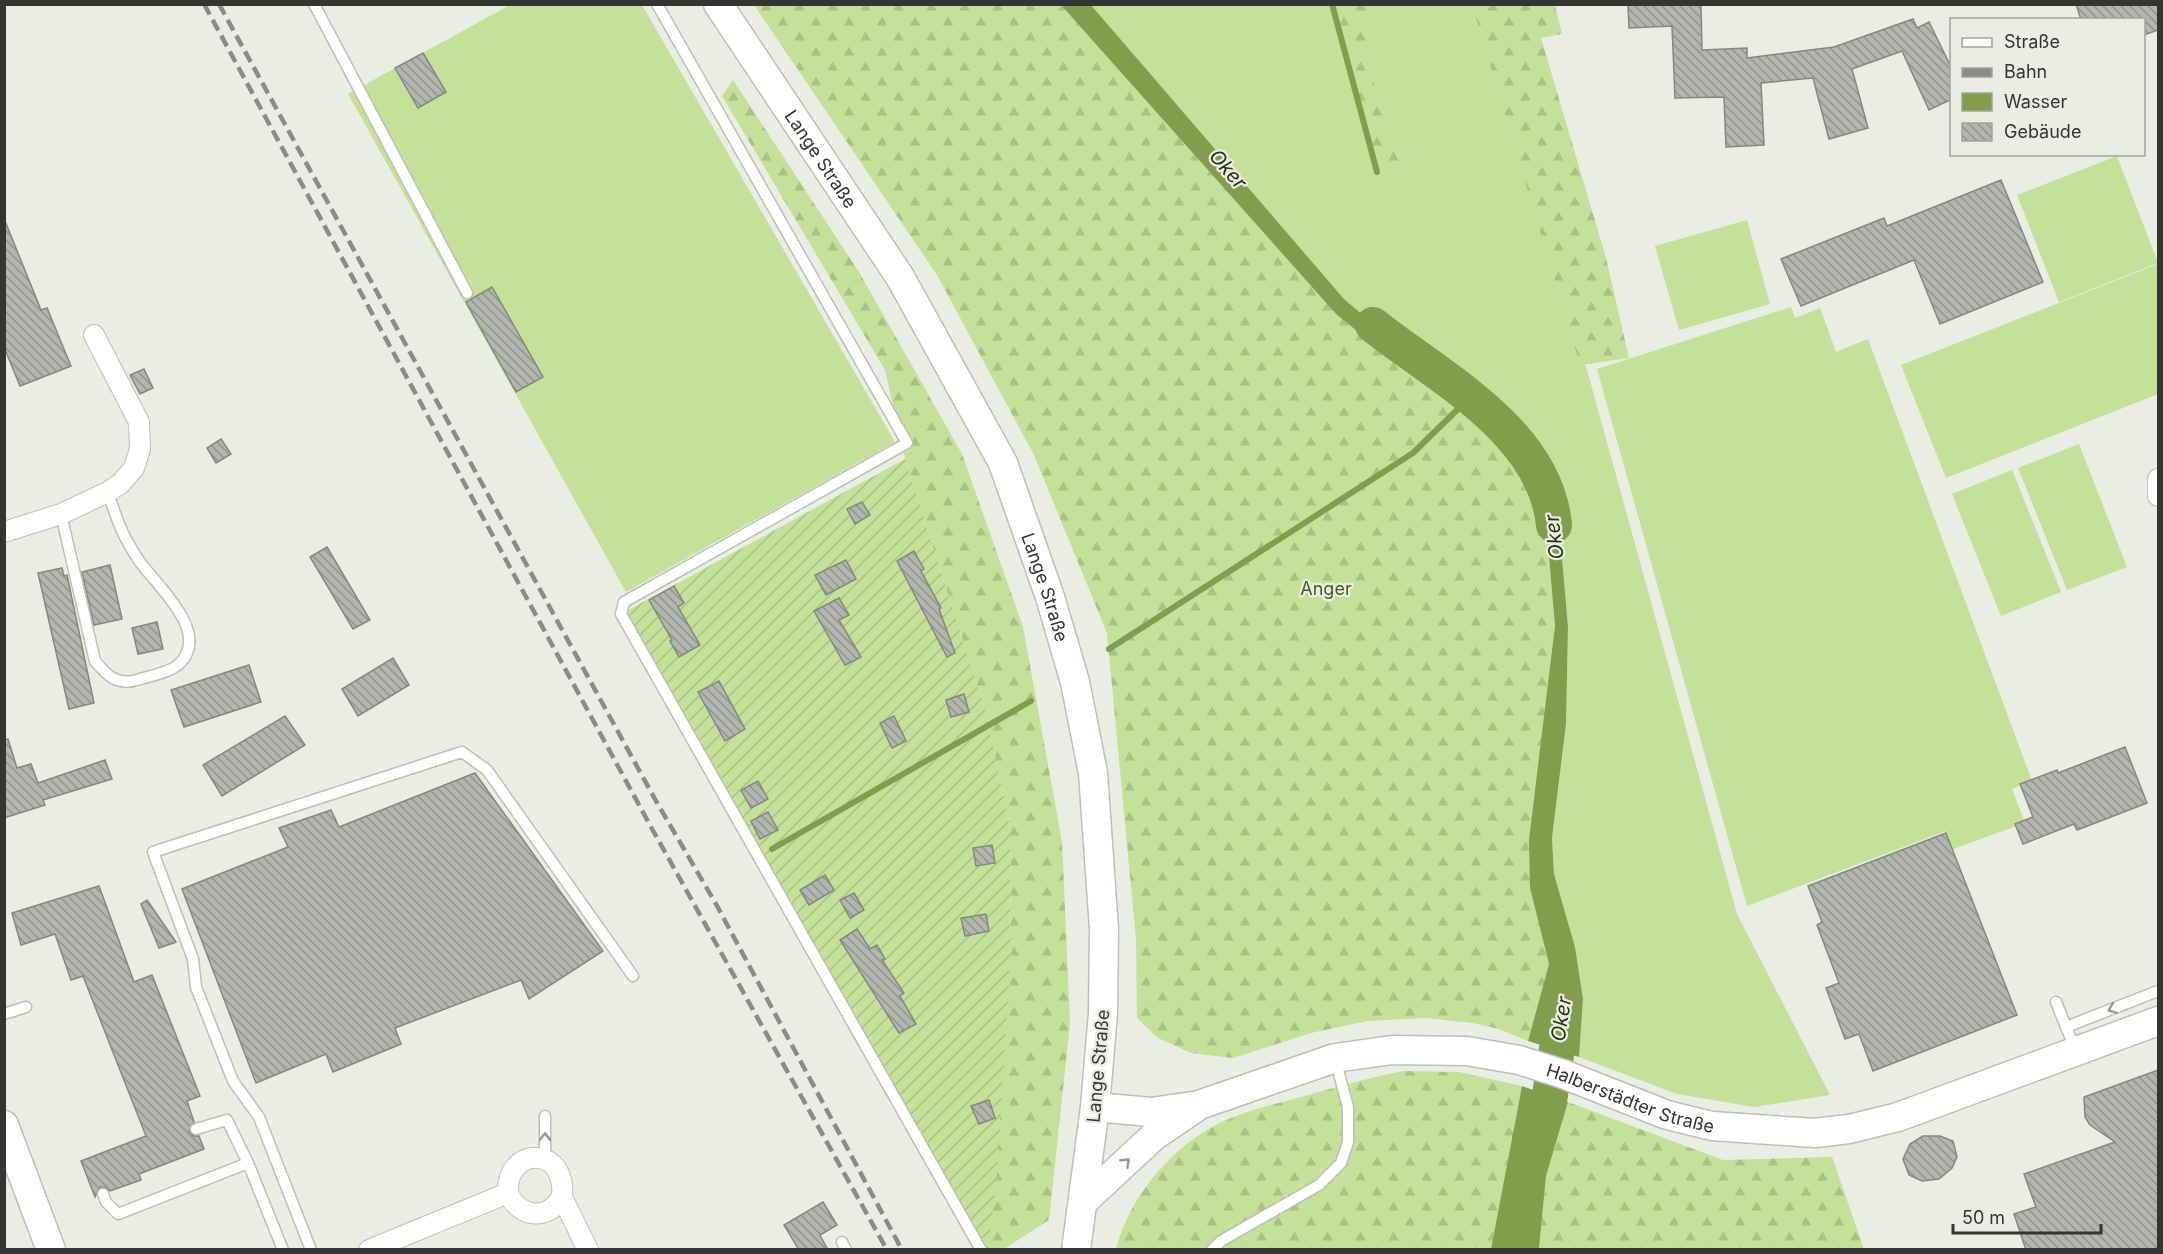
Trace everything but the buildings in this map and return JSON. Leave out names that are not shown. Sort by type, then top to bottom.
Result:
[{"type":"main road","name":"Lange Straße","points":[[718,4],[900,277],[1003,463],[1050,597],[1075,682],[1093,773],[1104,929],[1103,1013],[1095,1107],[1076,1250]]},
{"type":"main road","name":"Halberstädter Straße","points":[[1095,1107],[1151,1112],[1199,1105],[1335,1058],[1392,1050],[1467,1051],[1519,1060],[1667,1115],[1712,1126],[1815,1133],[1849,1129],[1898,1117],[2071,1039],[2158,1021]]},
{"type":"main road","points":[[1083,1202],[1154,1136],[1199,1105]]},
{"type":"main road","points":[[4,1125],[51,1250]]},
{"type":"street","points":[[4,532],[61,514],[108,492],[121,483],[134,468],[140,449],[140,422],[94,335]]},
{"type":"street","points":[[526,1159],[545,1159],[557,1167],[564,1180],[562,1197],[557,1205],[544,1213],[531,1214],[520,1210],[508,1192],[507,1182],[518,1163],[526,1159]]},
{"type":"street","points":[[369,1250],[508,1192]]},
{"type":"street","points":[[562,1197],[588,1250]]},
{"type":"lane","points":[[314,4],[467,293]]},
{"type":"lane","points":[[657,4],[908,443],[624,602],[621,614],[981,1250]]},
{"type":"lane","points":[[61,514],[95,661],[110,679],[128,683],[162,673],[179,664],[189,648],[187,627],[169,596],[142,565],[120,531],[108,492]]},
{"type":"lane","points":[[310,1250],[259,1118],[233,1081],[196,987],[193,959],[153,852],[462,752],[487,770],[633,976]]},
{"type":"lane","points":[[2056,1002],[2071,1039],[2158,991]]},
{"type":"lane","points":[[4,1014],[26,1007]]},
{"type":"lane","points":[[1212,1250],[1221,1241],[1319,1185],[1341,1163],[1348,1142],[1348,1107],[1335,1058]]},
{"type":"lane","points":[[545,1116],[545,1159]]},
{"type":"lane","points":[[196,1128],[227,1120],[248,1163],[284,1250]]},
{"type":"lane","points":[[103,1194],[106,1202],[118,1214],[248,1163]]},
{"type":"green space","points":[[510,5],[642,5],[895,442],[626,592],[348,94]]},
{"type":"green space","name":"Anger","points":[[754,5],[1061,5],[1336,314],[1401,367],[1461,406],[1501,444],[1531,484],[1546,523],[1555,626],[1530,888],[1549,964],[1528,1041],[1499,1029],[1473,1023],[1426,1018],[1367,1021],[1311,1033],[1233,1058],[1191,1053],[1158,1038],[1137,1018],[1136,939],[1107,633],[1034,455],[937,275]]},
{"type":"green space","points":[[1091,5],[1472,5],[1589,377],[1737,914],[1830,1095],[1754,1107],[1677,1094],[1579,1057],[1583,999],[1575,947],[1554,874],[1552,838],[1566,724],[1568,627],[1559,523],[1544,484],[1476,400],[1414,358],[1344,299]]},
{"type":"green space","points":[[1332,5],[1366,5],[1370,70],[1400,165],[1377,172]]},
{"type":"green space","points":[[1472,5],[1555,5],[1562,34],[1541,38],[1606,258],[1629,358],[1580,365]]},
{"type":"green space","points":[[733,80],[859,272],[962,454],[1023,627],[1062,842],[1070,1023],[1049,1220],[1004,1249],[988,1249],[1011,946],[1010,826],[986,713],[905,459],[885,370],[722,96]]},
{"type":"green space","points":[[2117,156],[2158,263],[2059,302],[2017,195]]},
{"type":"green space","points":[[1747,220],[1770,304],[1679,330],[1655,246]]},
{"type":"green space","points":[[2158,264],[2158,394],[1946,478],[1901,365]]},
{"type":"green space","points":[[1791,307],[1795,318],[1820,308],[1836,352],[1868,339],[2032,781],[2012,789],[2025,823],[1953,849],[1946,831],[1747,906],[1597,369]]},
{"type":"green space","points":[[2079,444],[2127,567],[2067,590],[2018,468]]},
{"type":"green space","points":[[905,459],[986,713],[1010,826],[1011,946],[997,1173],[988,1249],[981,1249],[621,614]]},
{"type":"green space","points":[[2012,470],[2061,592],[2001,616],[1952,494]]},
{"type":"green space","points":[[1403,1071],[1459,1072],[1522,1086],[1491,1249],[1116,1250],[1133,1207],[1146,1187],[1161,1168],[1197,1136],[1218,1124],[1254,1110]]},
{"type":"green space","points":[[1568,1102],[1723,1160],[1832,1157],[1864,1249],[1539,1250],[1546,1176]]},
{"type":"water","points":[[1061,5],[1091,5],[1344,299],[1414,358],[1476,400],[1544,484],[1559,523],[1568,627],[1566,724],[1552,838],[1554,874],[1575,947],[1583,999],[1579,1057],[1528,1041],[1549,964],[1530,888],[1529,840],[1555,626],[1546,523],[1531,484],[1501,444],[1461,406],[1401,367],[1336,314]]},
{"type":"water","points":[[1522,1086],[1568,1102],[1546,1176],[1539,1249],[1491,1249]]},
{"type":"waterway","points":[[1332,4],[1377,172]]},
{"type":"waterway","name":"Oker","points":[[1373,325],[1456,386],[1510,434],[1531,461],[1546,492],[1554,525]]},
{"type":"waterway","points":[[1109,649],[1413,453],[1461,406],[1468,393]]},
{"type":"waterway","points":[[772,849],[1031,701]]},
{"type":"waterway","name":"Oker","points":[[1530,1139],[1550,1095],[1564,1002]]},
{"type":"railway","points":[[204,4],[651,827],[887,1250]]},
{"type":"railway","points":[[219,4],[656,801],[716,904],[902,1250]]}]
